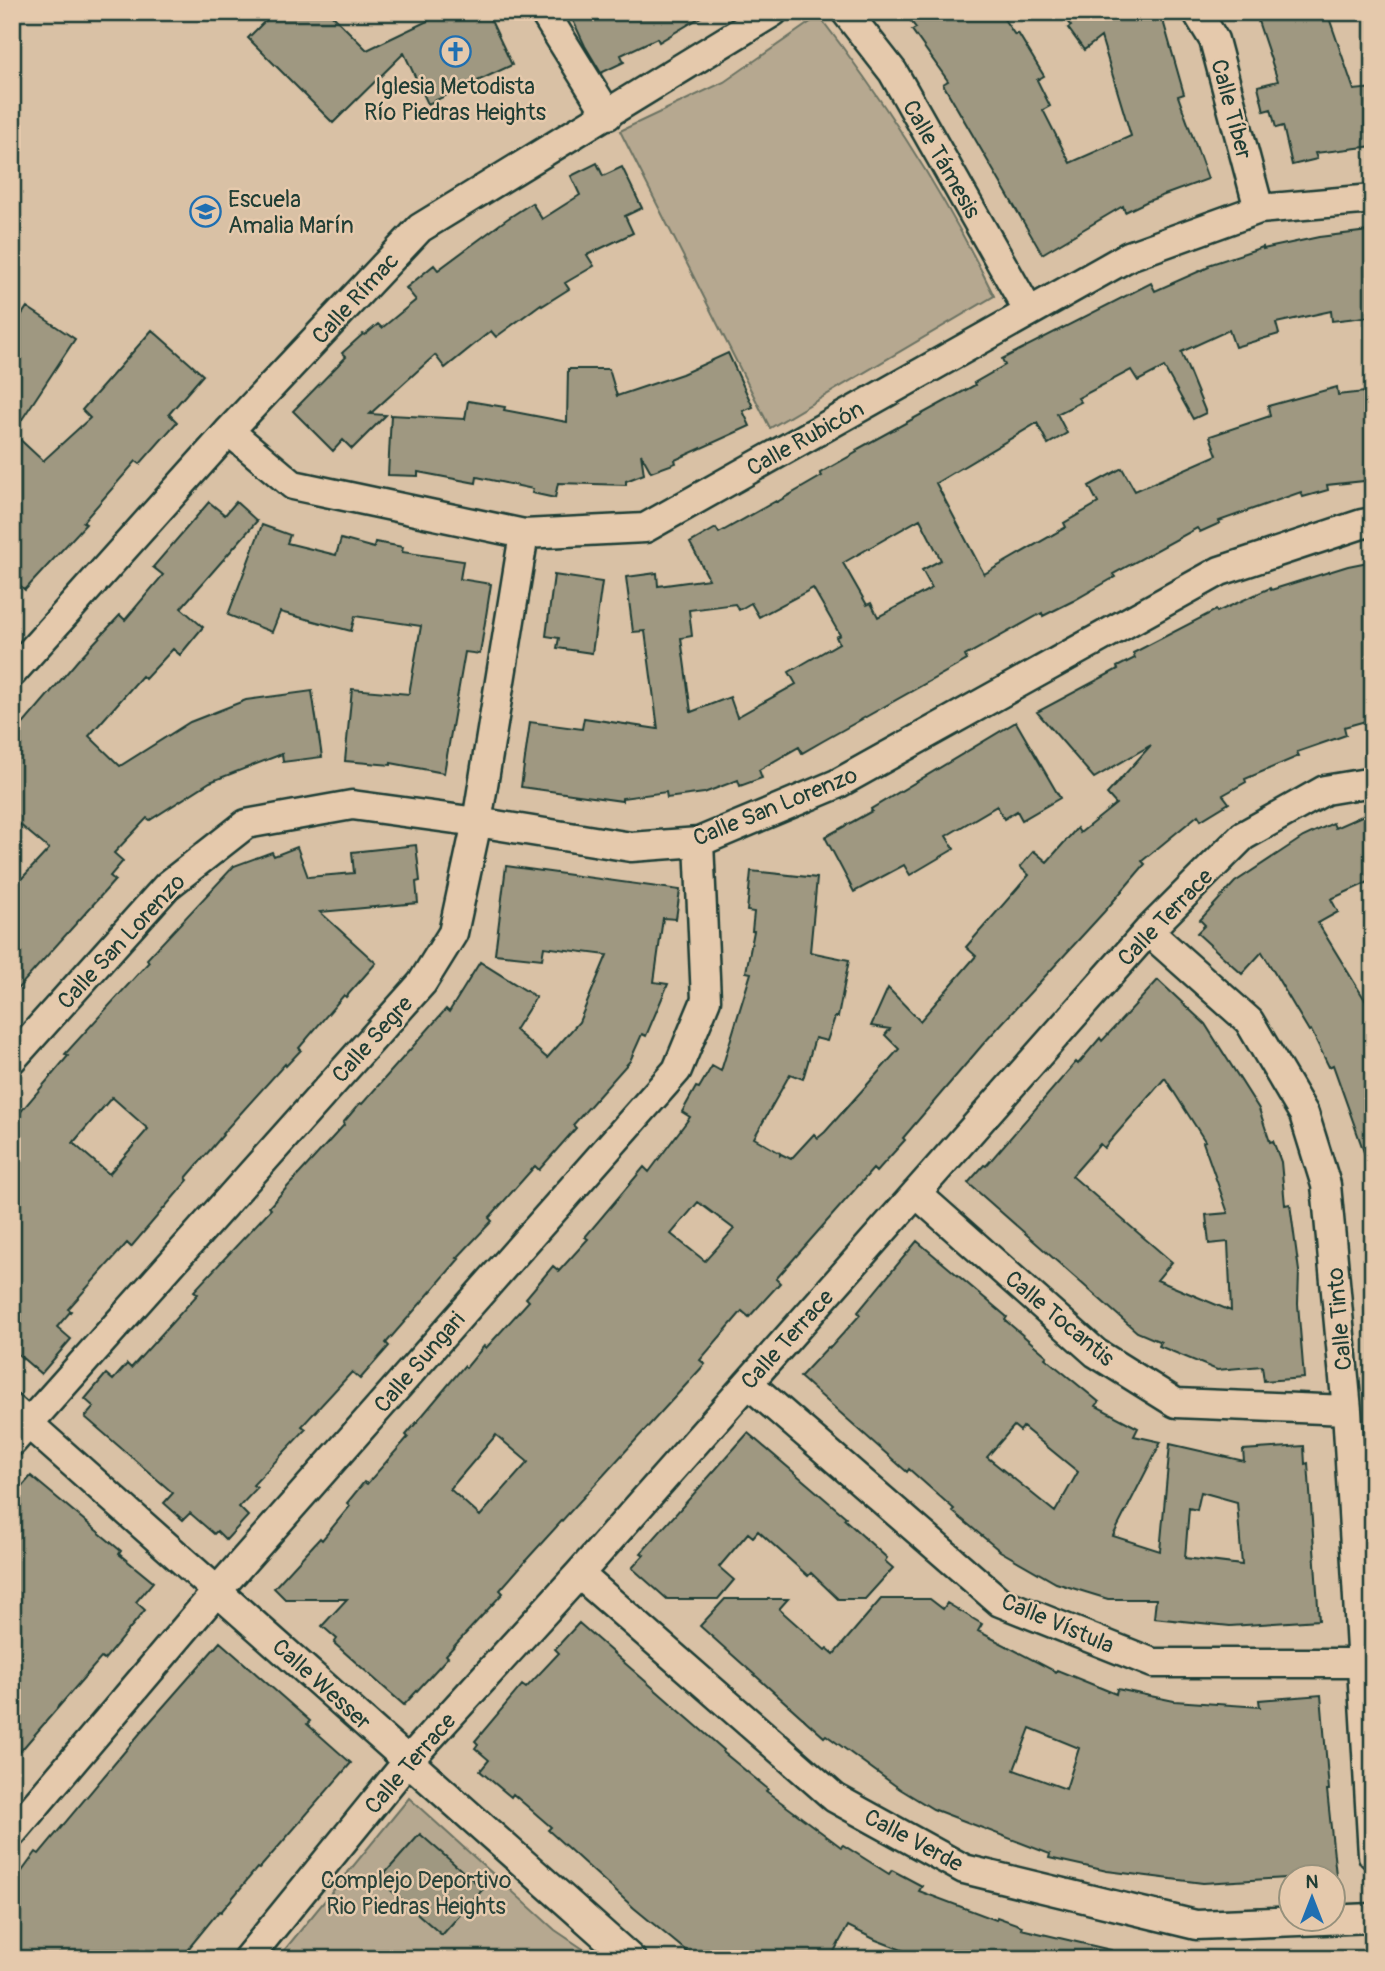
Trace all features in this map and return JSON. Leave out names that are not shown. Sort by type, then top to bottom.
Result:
[{"type":"street","points":[[544,12],[608,115]]},
{"type":"street","name":"Calle Rímac","points":[[12,673],[229,431],[420,228],[773,12]]},
{"type":"street","name":"Calle Támesis","points":[[846,12],[892,72],[1029,312]]},
{"type":"street","name":"Calle Tíber","points":[[1196,12],[1214,40],[1259,209]]},
{"type":"street","name":"Calle Rubicón","points":[[229,431],[293,485],[524,534],[645,528],[1129,256],[1259,209],[1373,199]]},
{"type":"street","name":"Calle San Lorenzo","points":[[12,1059],[167,886],[246,824],[352,805],[631,847],[699,842],[837,784],[1220,571],[1373,522]]},
{"type":"street","name":"Calle Segre","points":[[18,1424],[422,983],[453,933],[477,822],[524,534]]},
{"type":"street","name":"Calle Terrace","points":[[247,1959],[408,1761],[579,1574],[1148,931],[1243,836],[1325,790],[1373,782]]},
{"type":"street","name":"Calle Sungari","points":[[12,1833],[217,1591],[677,1070],[706,1000],[699,842]]},
{"type":"street","name":"Calle Tinto","points":[[1148,931],[1250,1021],[1304,1114],[1326,1185],[1347,1410],[1373,1855]]},
{"type":"street","name":"Calle Tocantis","points":[[916,1194],[1096,1353],[1176,1403],[1347,1410]]},
{"type":"street","name":"Calle Vístula","points":[[747,1383],[1000,1602],[1153,1663],[1361,1663]]},
{"type":"street","name":"Calle Wesser","points":[[18,1424],[217,1591],[631,1959]]},
{"type":"street","name":"Calle Verde","points":[[579,1574],[835,1798],[964,1869],[1196,1925],[1373,1918]]},
{"type":"green space","points":[[819,16],[914,152],[956,223],[994,296],[770,428],[620,131],[724,82]]},
{"type":"green space","name":"Complejo Deportivo Rio Piedras Heights","points":[[409,1798],[555,1930],[598,1959],[277,1959]]},
{"type":"building","points":[[274,12],[329,12],[367,50],[446,12],[487,12],[512,65],[428,104],[404,53],[333,123],[248,38]]},
{"type":"building","points":[[569,12],[709,12],[659,42],[657,38],[621,55],[624,62],[601,73]]},
{"type":"building","points":[[904,12],[999,12],[1015,35],[1018,33],[1044,76],[1037,80],[1050,106],[1043,110],[1070,163],[1131,136],[1101,37],[1084,50],[1068,28],[1071,26],[1059,12],[1156,12],[1164,24],[1184,94],[1178,96],[1208,179],[1125,212],[1123,206],[1042,254],[943,84],[948,81],[912,30],[916,28]]},
{"type":"building","points":[[1255,12],[1327,12],[1354,90],[1373,88],[1373,146],[1315,153],[1317,159],[1292,165],[1283,126],[1276,128],[1271,109],[1264,111],[1258,86],[1278,81]]},
{"type":"building","points":[[597,163],[603,176],[622,167],[642,208],[625,216],[633,233],[587,255],[594,266],[565,283],[569,289],[542,306],[541,304],[496,337],[491,331],[445,368],[435,355],[370,414],[386,415],[352,449],[343,440],[333,451],[293,411],[346,357],[342,353],[363,334],[378,324],[382,328],[416,300],[406,288],[434,265],[438,270],[532,203],[542,219],[580,195],[571,176]]},
{"type":"building","points":[[1369,231],[1369,237],[1373,237],[1373,316],[1332,321],[1331,311],[1276,323],[1279,334],[1235,347],[1229,330],[1181,352],[1206,413],[1193,419],[1164,367],[1138,381],[1131,370],[1078,398],[1081,402],[1057,414],[1067,433],[1048,444],[1037,423],[936,483],[984,574],[1066,527],[1064,523],[1098,503],[1089,486],[1122,468],[1135,491],[1217,455],[1210,436],[1270,416],[1268,406],[1337,387],[1338,395],[1373,391],[1373,480],[1327,485],[1328,490],[1303,497],[1301,492],[1219,521],[1220,523],[1200,532],[1197,528],[1113,574],[1115,577],[1073,601],[1043,616],[1042,613],[965,656],[967,660],[802,753],[799,747],[759,770],[762,778],[740,786],[738,780],[704,793],[667,798],[666,792],[622,798],[622,801],[521,787],[530,722],[582,729],[584,718],[658,729],[645,631],[633,632],[626,577],[657,573],[658,586],[709,579],[690,543],[716,528],[719,533],[822,476],[820,473],[857,452],[856,450],[975,385],[974,383],[1005,365],[1002,359],[1151,283],[1155,291],[1209,267],[1208,265],[1263,247]],"holes":[[[920,519],[941,560],[922,570],[932,588],[878,617],[871,603],[867,605],[843,563]],[[813,588],[840,635],[836,637],[839,643],[789,672],[796,684],[737,717],[730,697],[691,712],[681,638],[692,636],[689,610],[735,604],[739,610],[751,603],[759,617]]]},
{"type":"building","points":[[27,307],[75,339],[13,433],[43,461],[90,418],[82,410],[152,330],[203,375],[169,414],[177,422],[140,464],[136,461],[83,522],[86,524],[25,590],[12,578],[12,329]]},
{"type":"building","points":[[728,353],[753,407],[743,411],[750,426],[675,460],[676,463],[651,472],[641,454],[644,474],[626,481],[626,485],[558,483],[555,498],[532,493],[533,489],[477,477],[476,483],[418,472],[418,476],[388,475],[391,415],[465,419],[468,401],[567,422],[568,369],[609,369],[617,396],[682,374]]},
{"type":"building","points":[[209,502],[225,515],[236,502],[257,521],[181,608],[203,627],[180,655],[173,649],[145,679],[142,676],[89,736],[120,766],[190,722],[246,700],[312,691],[322,757],[283,762],[282,754],[210,782],[150,820],[147,818],[114,853],[123,861],[110,876],[115,880],[12,995],[12,889],[49,849],[12,818],[12,737],[78,660],[120,615],[125,620],[163,575],[153,567]]},
{"type":"building","points":[[262,525],[290,535],[287,543],[336,555],[341,539],[374,548],[375,542],[403,547],[402,552],[463,561],[460,579],[491,584],[480,654],[465,652],[444,773],[391,763],[345,761],[352,689],[409,694],[421,626],[355,616],[351,631],[280,612],[272,632],[228,615]]},
{"type":"building","points":[[1373,561],[1373,719],[1344,727],[1346,735],[1297,752],[1299,756],[1245,779],[1246,782],[1223,795],[1229,803],[1201,820],[1198,815],[1142,861],[1145,864],[984,1043],[903,1138],[905,1140],[876,1172],[873,1169],[776,1279],[780,1283],[749,1317],[742,1311],[700,1360],[705,1364],[528,1558],[500,1590],[503,1593],[404,1705],[334,1643],[337,1639],[322,1626],[347,1599],[285,1599],[274,1588],[320,1538],[322,1540],[350,1506],[347,1503],[364,1482],[367,1484],[408,1437],[406,1435],[464,1366],[466,1368],[484,1346],[486,1348],[529,1301],[526,1298],[553,1266],[559,1271],[588,1239],[585,1237],[644,1167],[649,1172],[690,1117],[682,1112],[696,1087],[699,1088],[712,1066],[721,1071],[751,973],[746,972],[754,931],[754,912],[747,911],[751,871],[817,878],[810,952],[849,960],[838,1017],[835,1017],[827,1041],[815,1038],[803,1079],[790,1074],[754,1138],[791,1159],[814,1134],[818,1138],[825,1132],[899,1049],[885,1035],[890,1029],[871,1026],[888,988],[920,1021],[976,956],[966,947],[1029,875],[1020,867],[1034,851],[1047,862],[1077,828],[1080,833],[1116,804],[1107,794],[1151,745],[1094,778],[1037,712],[1118,669],[1117,667],[1135,658],[1133,653],[1216,610],[1217,612],[1270,588],[1271,590]],"holes":[[[698,1202],[734,1229],[705,1261],[671,1234]],[[496,1435],[528,1462],[480,1516],[450,1489]]]},
{"type":"building","points":[[554,575],[602,582],[592,653],[557,648],[559,638],[546,636]]},
{"type":"building","points":[[1016,722],[1060,798],[1022,820],[1017,811],[1004,819],[997,806],[946,836],[954,849],[910,875],[904,865],[854,892],[825,837]]},
{"type":"building","points":[[1373,811],[1373,880],[1331,899],[1338,912],[1318,923],[1373,1013],[1373,1169],[1370,1169],[1333,1065],[1329,1067],[1311,1030],[1309,1031],[1262,952],[1242,974],[1197,933],[1205,925],[1200,920],[1235,882],[1303,837],[1333,823],[1335,828]]},
{"type":"building","points":[[416,845],[420,881],[416,882],[418,903],[320,912],[376,963],[346,997],[344,995],[299,1048],[301,1050],[222,1134],[186,1178],[188,1180],[131,1247],[127,1243],[68,1309],[71,1311],[57,1327],[71,1339],[41,1374],[12,1349],[12,1122],[68,1056],[65,1054],[149,962],[147,959],[234,866],[272,852],[274,856],[297,847],[308,877],[354,873],[352,852]],"holes":[[[112,1097],[148,1129],[109,1174],[73,1143]]]},
{"type":"building","points":[[506,866],[680,890],[676,919],[663,918],[654,982],[668,984],[646,1036],[642,1034],[630,1061],[573,1125],[576,1128],[539,1170],[535,1166],[489,1218],[492,1221],[457,1258],[459,1259],[386,1343],[389,1346],[360,1379],[352,1372],[302,1426],[306,1429],[253,1485],[257,1488],[239,1507],[248,1516],[226,1540],[217,1531],[214,1534],[190,1513],[183,1520],[164,1503],[173,1493],[85,1417],[94,1407],[85,1399],[106,1374],[113,1380],[127,1364],[131,1368],[198,1294],[194,1291],[271,1209],[269,1207],[344,1125],[360,1103],[362,1104],[446,1009],[449,1012],[480,962],[536,997],[515,1030],[547,1058],[579,1022],[607,955],[544,947],[542,959],[495,954]]},
{"type":"building","points":[[1158,980],[1205,1024],[1259,1109],[1270,1142],[1273,1141],[1281,1162],[1285,1205],[1290,1204],[1299,1271],[1298,1304],[1304,1378],[1264,1381],[1262,1366],[1217,1370],[1159,1346],[1161,1342],[1137,1332],[968,1183],[984,1165],[986,1166],[1076,1062],[1078,1064],[1100,1038],[1102,1041]],"holes":[[[1165,1078],[1205,1141],[1203,1142],[1228,1213],[1206,1215],[1209,1244],[1228,1242],[1231,1311],[1157,1280],[1172,1262],[1072,1176],[1100,1144],[1104,1148]]]},
{"type":"building","points":[[917,1241],[1007,1317],[1005,1320],[1047,1356],[1045,1358],[1099,1402],[1096,1406],[1138,1428],[1134,1436],[1161,1442],[1113,1536],[1160,1551],[1170,1444],[1244,1461],[1243,1450],[1304,1446],[1305,1464],[1308,1463],[1319,1620],[1230,1626],[1154,1618],[1156,1599],[1108,1599],[1056,1583],[1000,1551],[952,1511],[954,1509],[909,1469],[907,1472],[800,1377],[860,1315],[858,1312]],"holes":[[[1014,1426],[1020,1431],[1023,1427],[1078,1472],[1055,1512],[987,1457]],[[1201,1492],[1237,1502],[1242,1565],[1185,1558],[1189,1508],[1197,1510]]]},
{"type":"building","points":[[748,1433],[846,1517],[844,1519],[887,1558],[885,1561],[893,1568],[865,1599],[838,1599],[811,1573],[808,1576],[758,1531],[753,1537],[748,1533],[719,1567],[734,1580],[718,1599],[667,1599],[632,1568],[644,1555],[641,1553]]},
{"type":"building","points":[[31,1476],[121,1551],[119,1554],[153,1582],[136,1602],[145,1610],[104,1660],[101,1658],[12,1761],[12,1498]]},
{"type":"building","points":[[725,1599],[788,1599],[779,1609],[825,1650],[827,1648],[834,1654],[881,1599],[930,1599],[943,1609],[947,1603],[982,1624],[978,1631],[1056,1672],[1057,1670],[1116,1694],[1117,1689],[1174,1701],[1260,1707],[1259,1700],[1321,1695],[1335,1862],[1276,1862],[1276,1879],[1203,1883],[1107,1871],[1049,1858],[1050,1854],[933,1809],[900,1789],[826,1735],[824,1737],[700,1626]],"holes":[[[1030,1728],[1079,1748],[1066,1789],[1014,1770]]]},
{"type":"building","points":[[579,1623],[768,1789],[766,1791],[841,1847],[843,1845],[889,1874],[892,1870],[922,1886],[919,1891],[996,1920],[997,1917],[1022,1926],[1021,1929],[1111,1950],[1110,1959],[925,1959],[848,1926],[830,1959],[696,1959],[634,1908],[548,1830],[551,1827],[513,1794],[511,1797],[480,1771],[489,1760],[475,1748],[478,1744],[475,1741],[522,1685],[526,1688],[559,1653],[555,1649]]},
{"type":"building","points":[[220,1642],[310,1721],[307,1724],[351,1763],[221,1912],[219,1911],[180,1959],[12,1959],[12,1885],[36,1852],[39,1854]]},
{"type":"building","points":[[420,1834],[483,1889],[442,1935],[379,1880]]},
{"type":"place","name":"Iglesia Metodista Río Piedras Heights","points":[[455,52]]},
{"type":"place","name":"Escuela Amalia Marín","points":[[205,212]]}]
